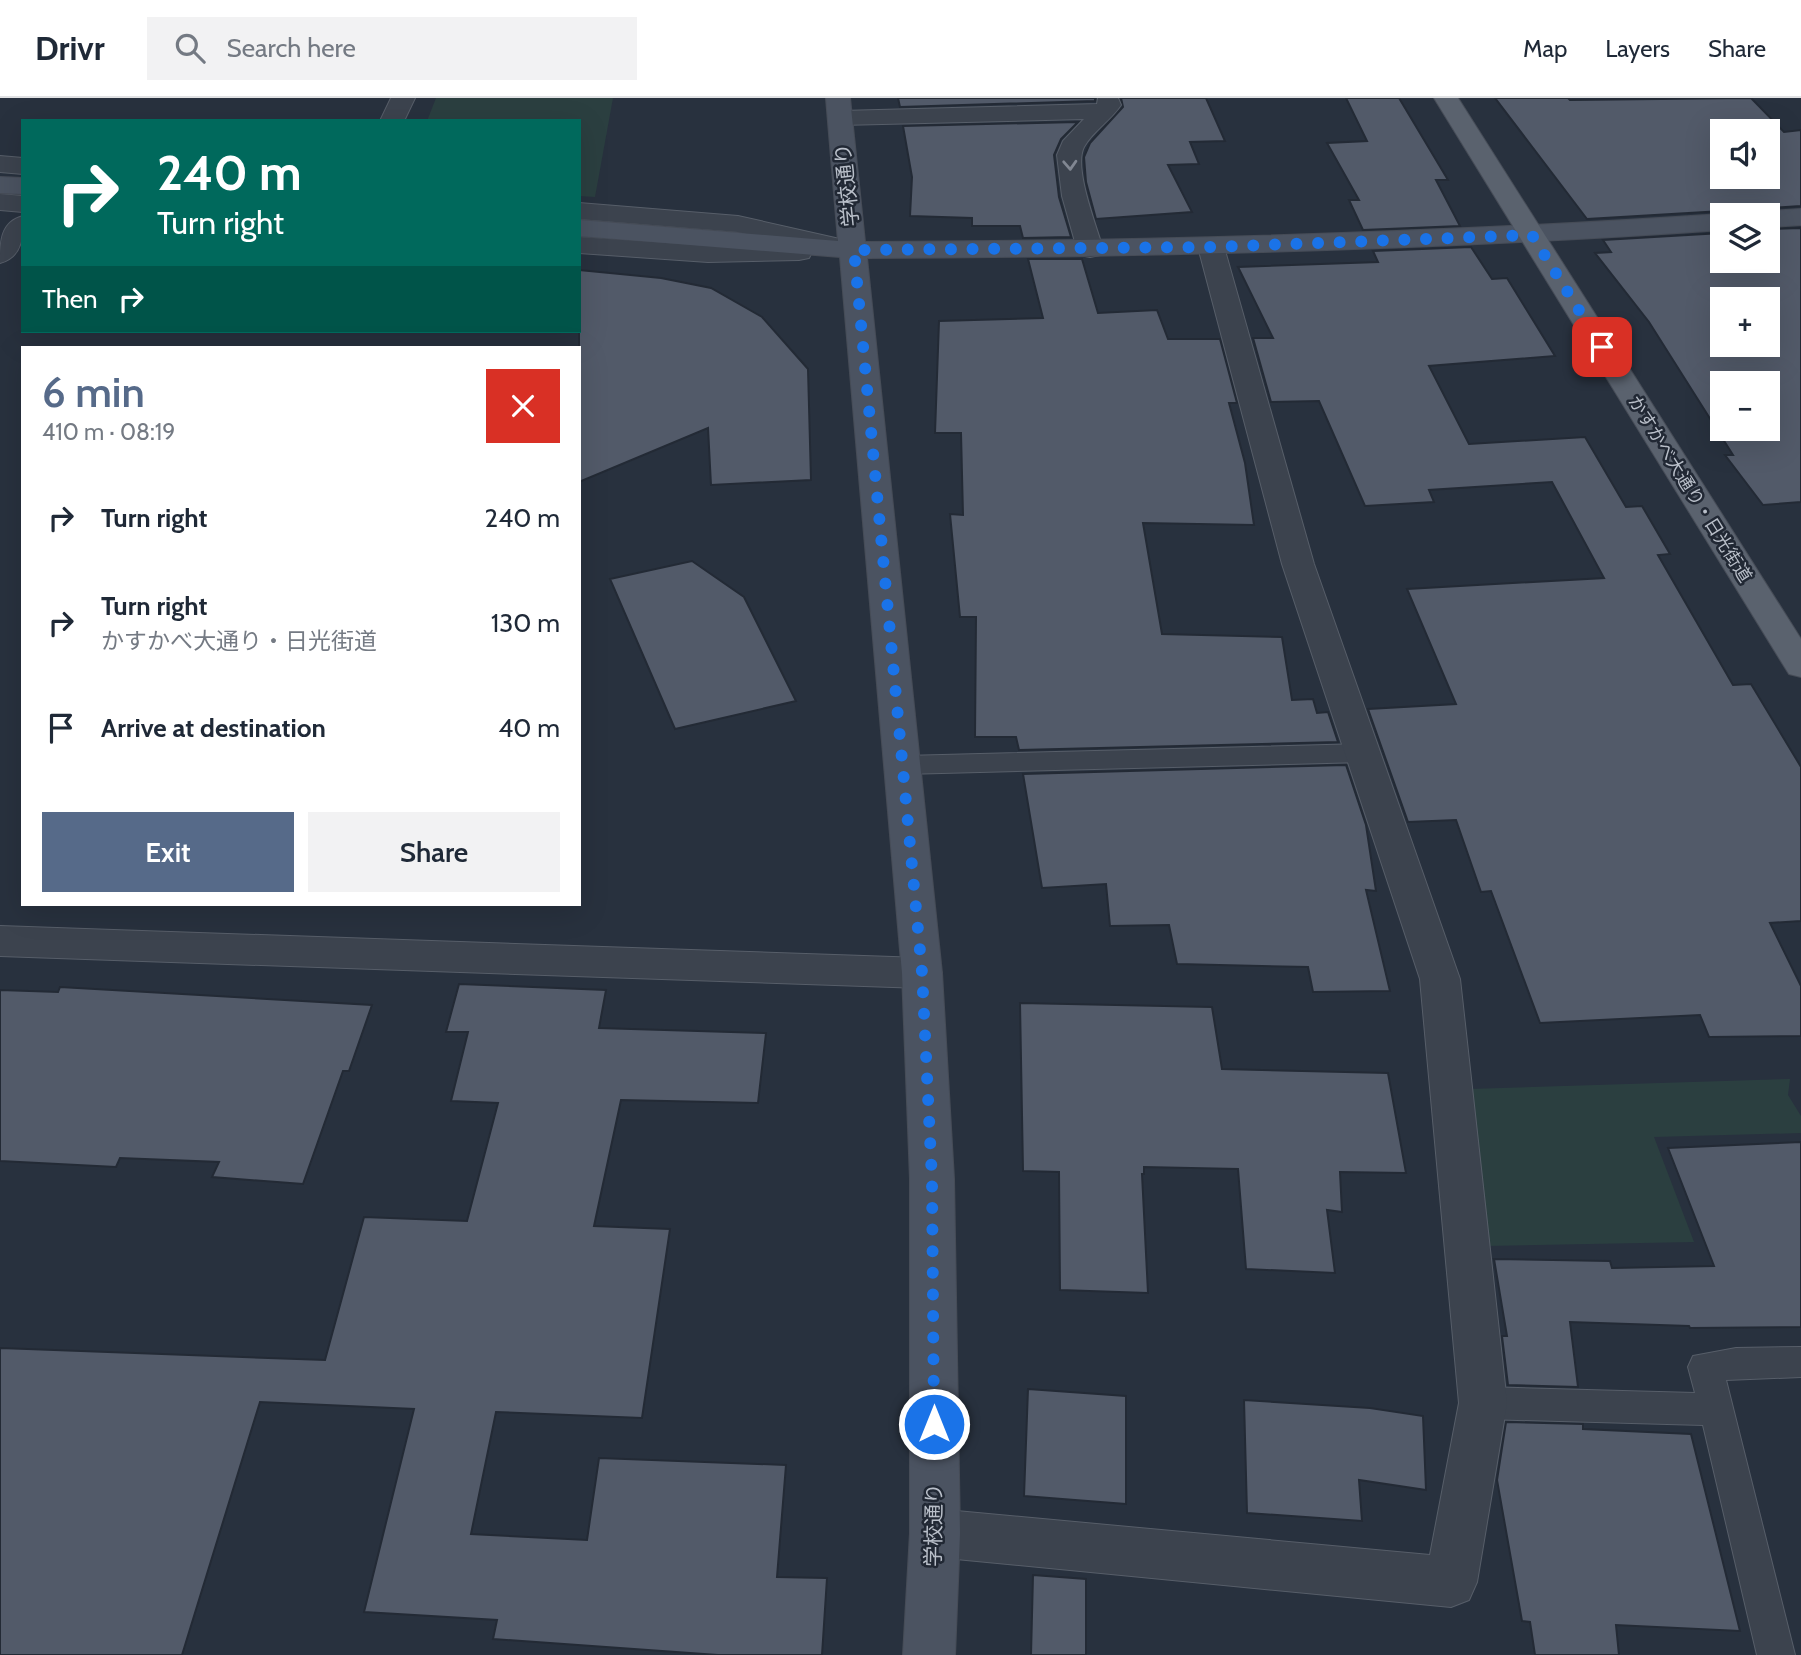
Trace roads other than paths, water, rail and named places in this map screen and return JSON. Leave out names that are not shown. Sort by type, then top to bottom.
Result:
[{"type":"main road","name":"かすかべ大通り・日光街道","points":[[1446,98],[1801,666]]},
{"type":"street","points":[[393,119],[403,98]]},
{"type":"street","points":[[839,108],[1106,105]]},
{"type":"street","points":[[1090,249],[1071,186],[1069,150],[1106,105]]},
{"type":"street","name":"学校通り","points":[[839,108],[922,972],[932,1180],[935,1533],[929,1655]]},
{"type":"street","points":[[0,164],[21,166]]},
{"type":"street","points":[[0,184],[21,186]]},
{"type":"street","points":[[0,202],[21,204]]},
{"type":"street","points":[[581,211],[737,224],[854,250]]},
{"type":"street","points":[[1780,218],[1801,217]]},
{"type":"street","points":[[581,245],[708,254],[1211,247],[1532,235],[1710,223]]},
{"type":"street","points":[[0,255],[21,227]]},
{"type":"street","points":[[581,228],[854,250]]},
{"type":"street","points":[[935,1533],[1451,1582],[1483,1403],[1440,979],[1298,564],[1211,247]]},
{"type":"street","points":[[0,941],[922,972]]},
{"type":"lane","points":[[904,765],[1364,753]]},
{"type":"lane","points":[[1776,1655],[1705,1367],[1736,1363],[1801,1362]]},
{"type":"lane","points":[[1483,1403],[1717,1410]]}]
